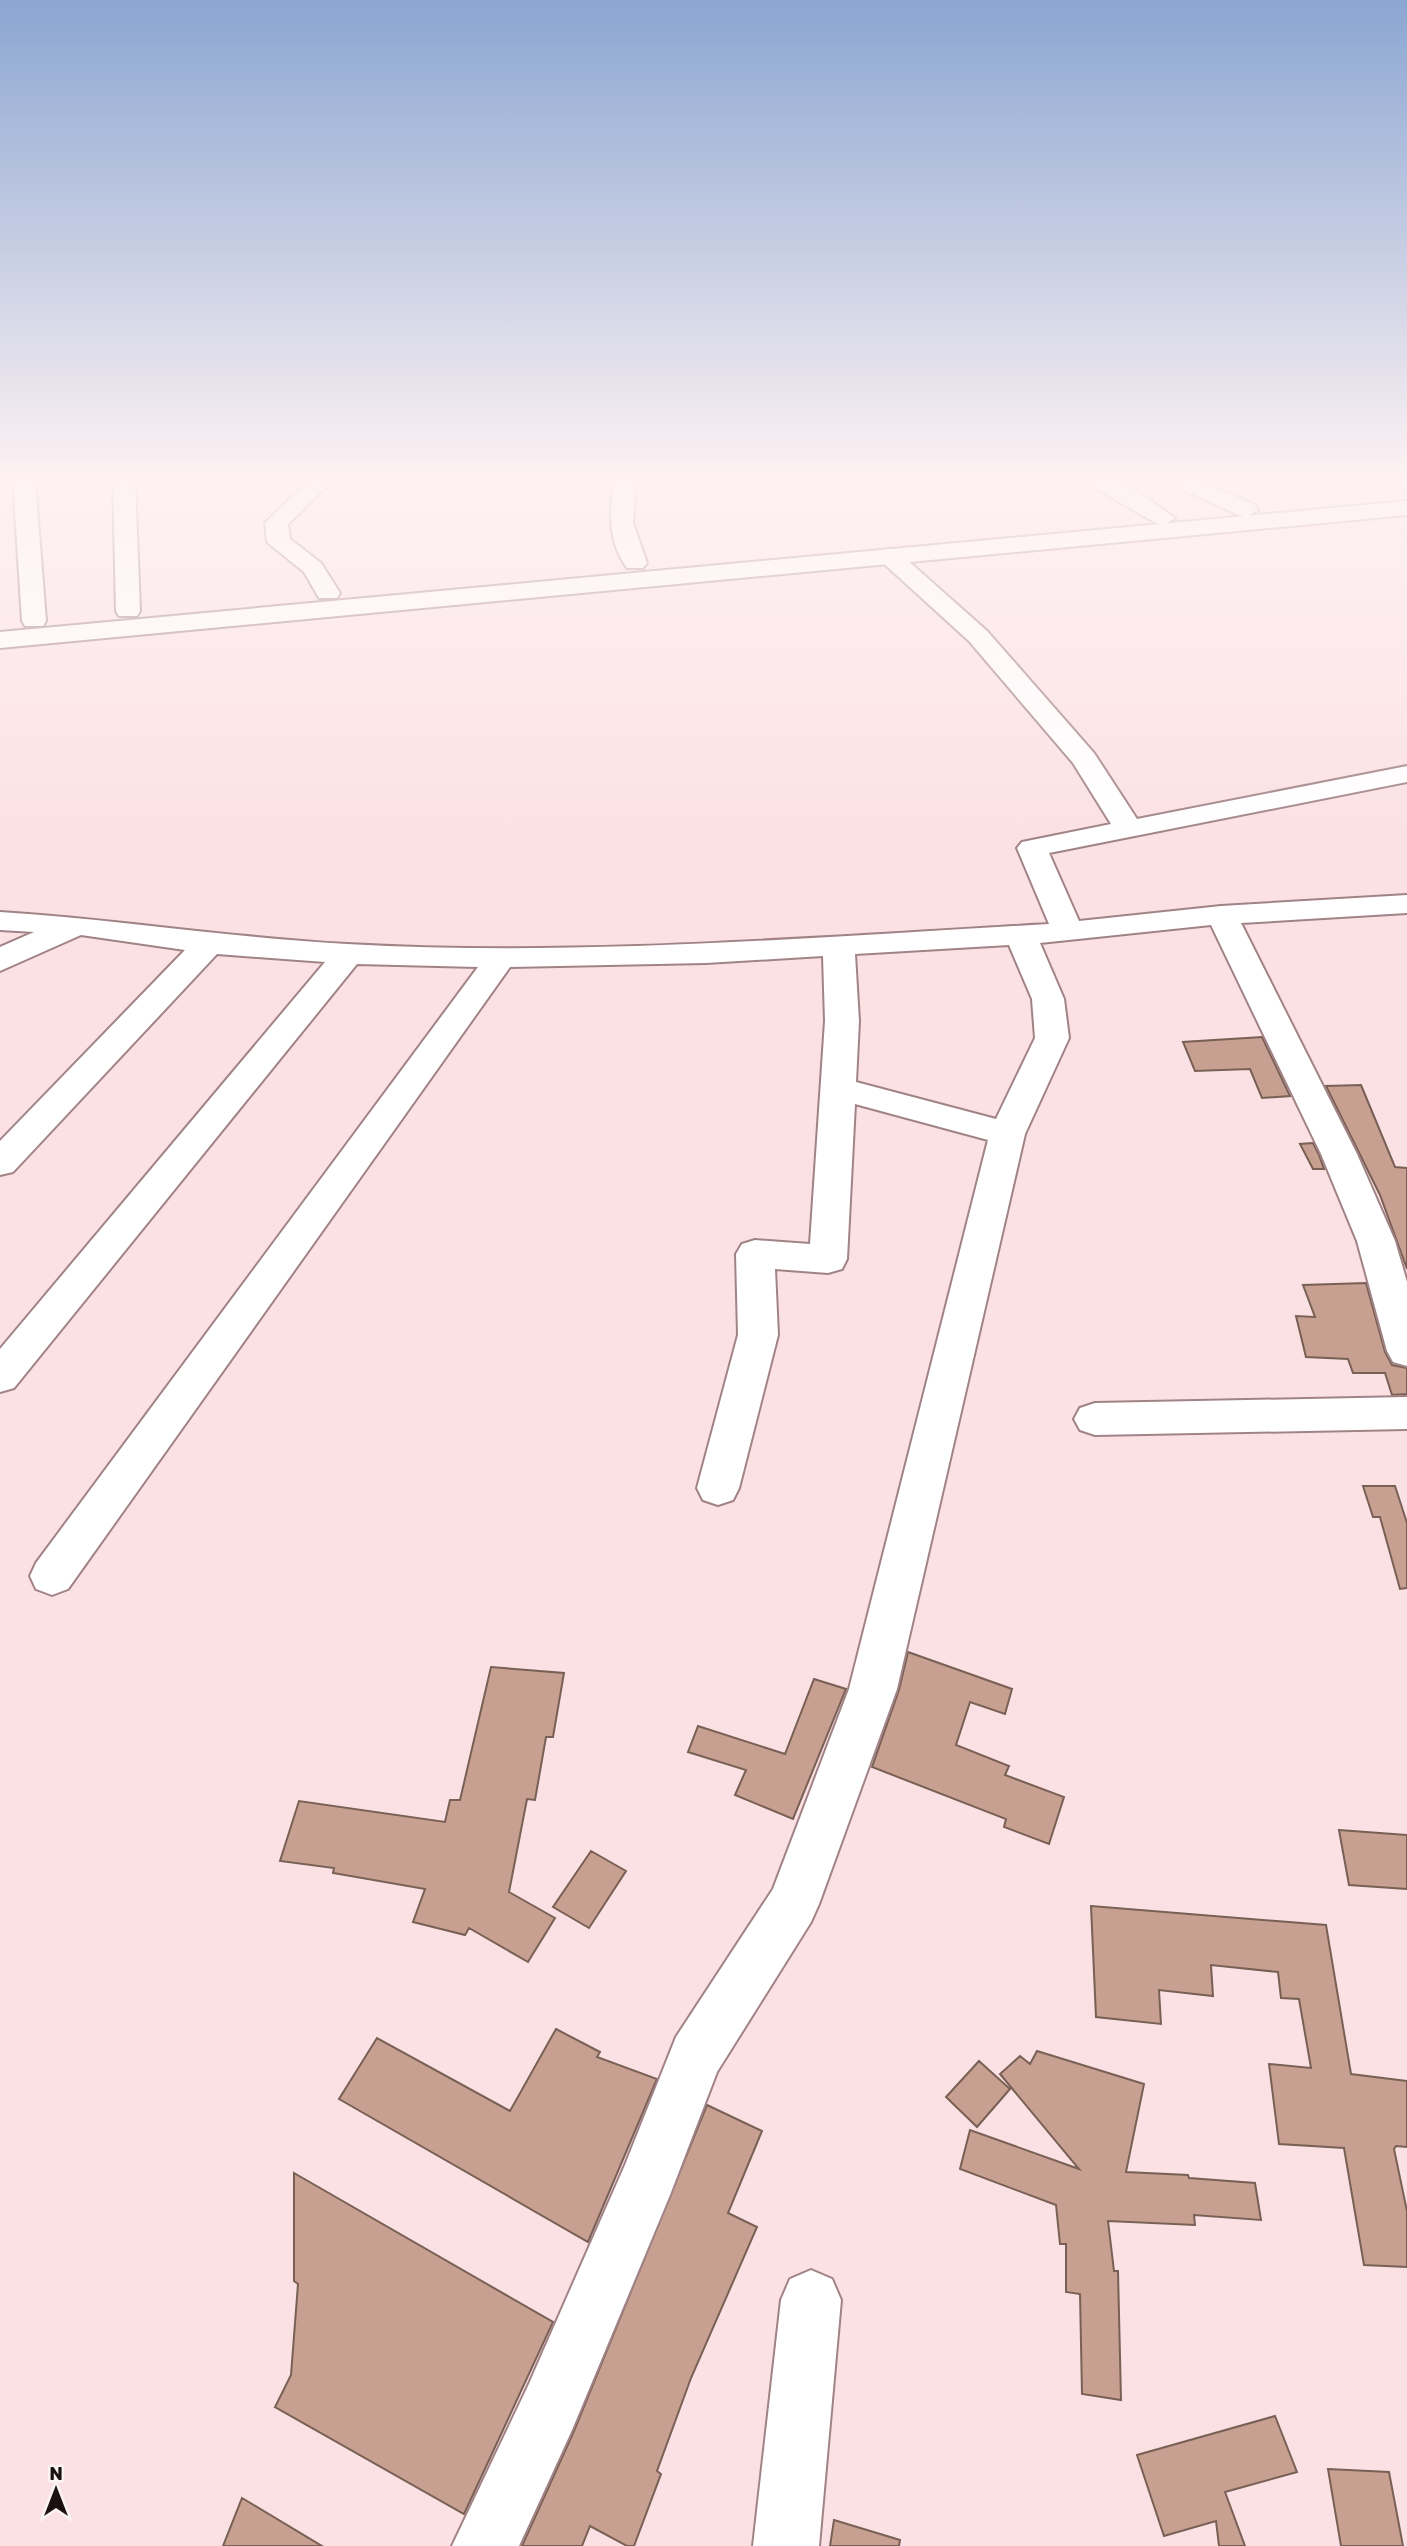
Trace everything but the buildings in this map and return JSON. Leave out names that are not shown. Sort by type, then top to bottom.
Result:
[{"type":"street","points":[[32,600],[34,621]]},
{"type":"street","points":[[128,600],[128,611]]},
{"type":"street","points":[[0,624],[252,600]]},
{"type":"street","points":[[0,640],[390,600]]},
{"type":"street","points":[[938,600],[978,636],[1084,759],[1130,830]]},
{"type":"street","points":[[1069,932],[1032,848],[1407,774]]},
{"type":"street","points":[[0,921],[83,926],[209,944],[348,954],[501,958],[706,953],[839,946],[1069,932],[1221,915],[1407,904]]},
{"type":"street","points":[[1221,915],[1339,1154],[1376,1241],[1407,1351]]},
{"type":"street","points":[[0,961],[22,947],[83,926]]},
{"type":"street","points":[[485,2546],[571,2359],[650,2175],[695,2056],[793,1904],[873,1689],[1007,1134],[1052,1038],[1048,999],[1021,935]]},
{"type":"street","points":[[0,1163],[209,944]]},
{"type":"street","points":[[718,1488],[758,1335],[755,1254],[828,1259],[842,1021],[839,946]]},
{"type":"street","points":[[0,1377],[348,954]]},
{"type":"street","points":[[52,1576],[501,958]]},
{"type":"street","points":[[838,1088],[1007,1134]]},
{"type":"street","points":[[1095,1419],[1407,1413]]},
{"type":"street","points":[[786,2546],[811,2300]]}]
